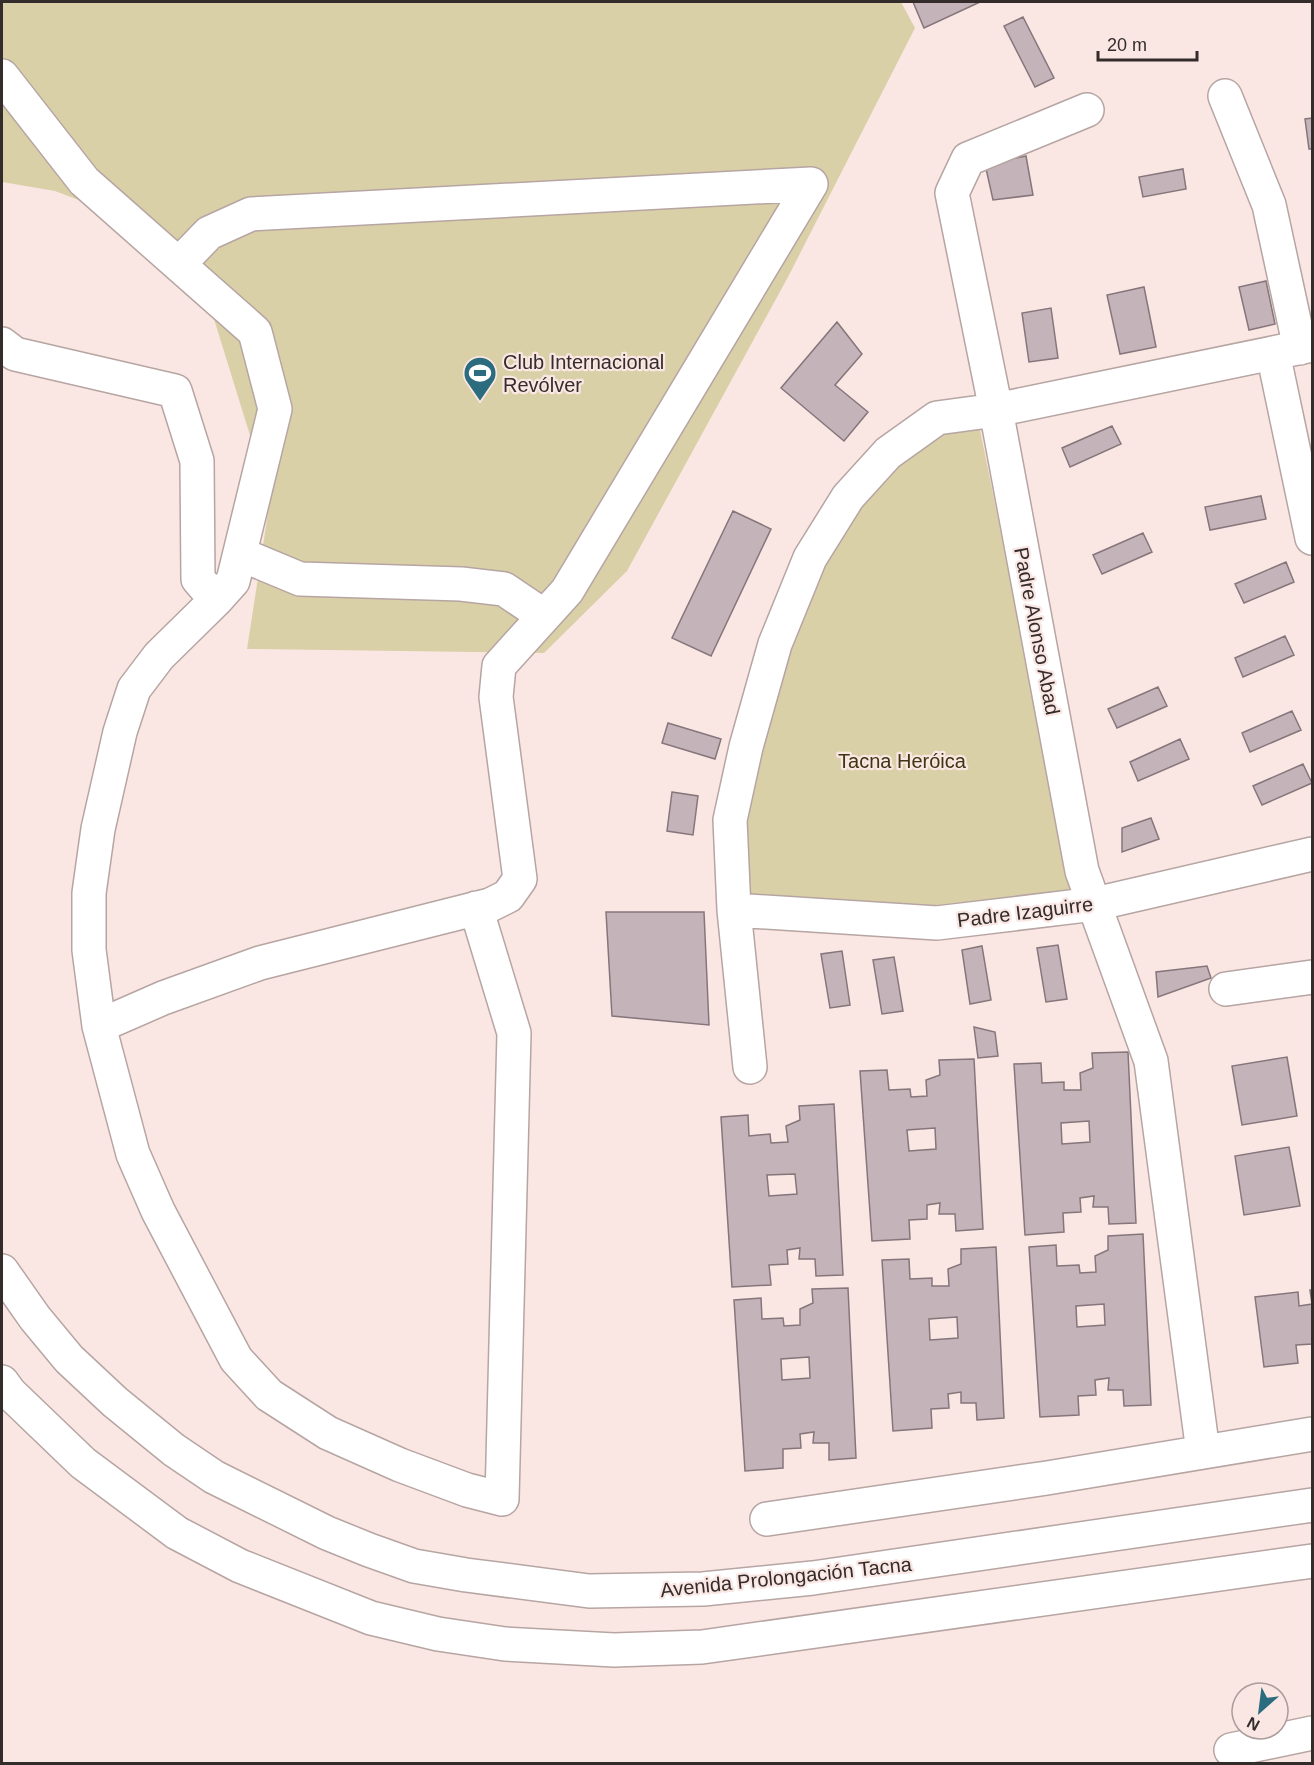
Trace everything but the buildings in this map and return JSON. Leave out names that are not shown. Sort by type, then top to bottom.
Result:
[{"type":"street","points":[[2,76],[84,181],[255,332],[275,409],[233,581],[159,656],[134,689],[120,732],[98,828],[89,893],[89,950],[99,1026],[133,1154],[158,1211],[236,1359],[269,1395],[328,1433],[400,1465],[467,1490],[502,1499],[514,1033],[476,908]]},
{"type":"street","points":[[1225,96],[1269,205],[1295,349],[1312,538]]},
{"type":"street","name":"Padre Alonso Abad","points":[[1087,110],[969,159],[952,193],[996,410],[1082,871],[1151,1061],[1203,1452]]},
{"type":"street","points":[[99,1026],[163,998],[260,963],[476,908],[507,896],[520,879],[496,697],[499,666],[567,591],[811,184],[251,214],[209,232],[179,264]]},
{"type":"street","points":[[2,344],[15,354],[175,390],[197,461],[198,579],[216,600]]},
{"type":"street","points":[[750,1067],[734,910],[730,820],[746,747],[775,644],[810,558],[848,497],[888,453],[937,418],[996,410],[1295,349]]},
{"type":"street","points":[[240,554],[300,579],[461,584],[504,589],[544,616]]},
{"type":"street","name":"Padre Izaguirre","points":[[734,910],[937,923],[1095,904],[1312,854]]},
{"type":"street","points":[[1226,989],[1312,977]]},
{"type":"street","name":"Avenida Prolongación Tacna","points":[[2,1271],[35,1318],[69,1359],[115,1402],[174,1450],[214,1478],[327,1533],[414,1566],[589,1591],[703,1589],[813,1578],[1312,1504]]},
{"type":"street","points":[[2,1382],[10,1394],[82,1463],[177,1533],[240,1566],[371,1618],[438,1634],[505,1644],[614,1650],[702,1647],[1312,1561]]},
{"type":"street","points":[[767,1520],[1047,1478],[1312,1434]]},
{"type":"street","points":[[1232,1750],[1312,1733]]},
{"type":"green space","name":"Club Internacional Revólver","points":[[2,2],[901,2],[915,28],[788,277],[627,571],[544,653],[247,649],[270,500],[209,303],[123,217],[55,191],[2,182]]},
{"type":"green space","name":"Tacna Heróica","points":[[978,420],[1075,895],[932,907],[743,900],[741,819],[788,648],[828,555],[877,482],[952,426]]},
{"type":"place","name":"Club Internacional Revólver","points":[[480,402]]}]
